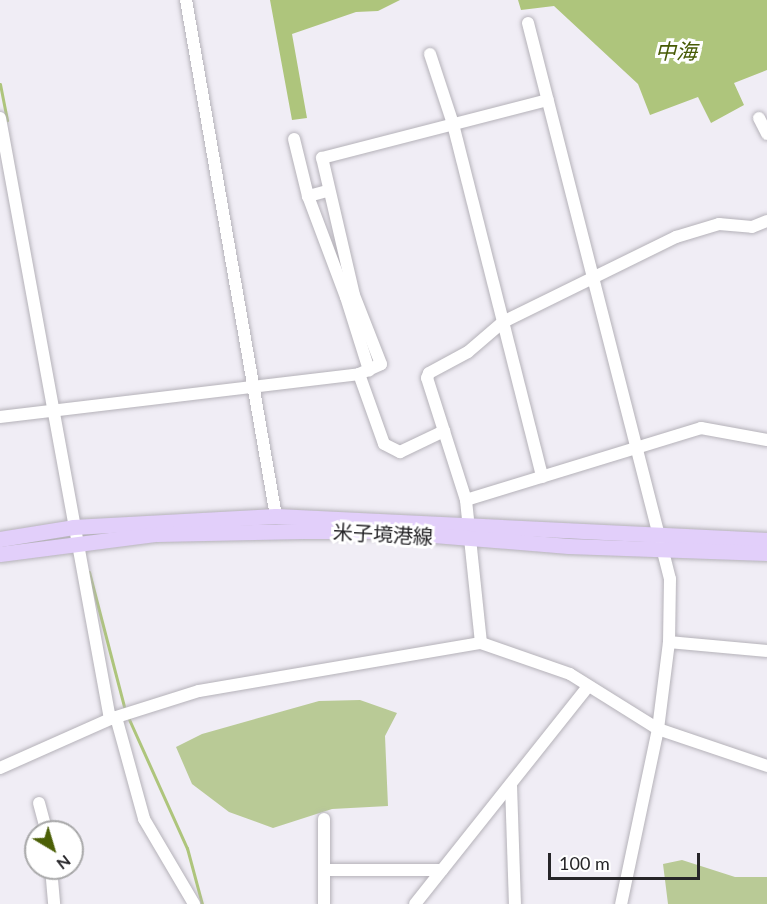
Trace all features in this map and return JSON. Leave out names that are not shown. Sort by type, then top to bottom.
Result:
[{"type":"main road","name":"米子境港線","points":[[0,554],[75,535],[276,516],[471,532],[661,542],[767,553]]},
{"type":"main road","name":"米子境港線","points":[[0,539],[209,531],[471,532]]},
{"type":"main road","name":"米子境港線","points":[[661,542],[767,540]]},
{"type":"street","points":[[186,0],[276,516]]},
{"type":"street","points":[[528,23],[595,277],[670,579],[669,642],[658,729],[621,904]]},
{"type":"street","points":[[430,54],[453,124],[542,477]]},
{"type":"street","points":[[350,296],[322,158],[548,100]]},
{"type":"street","points":[[0,118],[75,535],[113,718],[144,819],[194,904]]},
{"type":"street","points":[[759,118],[767,134]]},
{"type":"street","points":[[0,417],[364,372],[381,364],[308,196],[294,139]]},
{"type":"street","points":[[308,196],[327,191]]},
{"type":"street","points":[[481,643],[466,501],[427,378],[429,373],[468,352],[503,321],[676,237],[719,224],[752,227],[767,221]]},
{"type":"street","points":[[364,372],[384,444],[400,452],[444,431]]},
{"type":"street","points":[[466,501],[700,428],[767,440]]},
{"type":"street","points":[[669,642],[767,651]]},
{"type":"street","points":[[0,768],[113,718],[199,690],[481,643],[570,674],[587,688],[658,729],[767,766]]},
{"type":"street","points":[[415,904],[587,688]]},
{"type":"street","points":[[511,784],[515,904]]},
{"type":"street","points":[[39,803],[44,820]]},
{"type":"street","points":[[324,819],[324,904]]},
{"type":"street","points":[[324,870],[442,870]]},
{"type":"street","points":[[52,880],[54,904]]},
{"type":"shaded area","points":[[360,700],[397,713],[385,736],[388,806],[332,809],[273,828],[229,812],[192,784],[176,747],[202,734],[319,701]]},
{"type":"shaded area","points":[[682,860],[735,877],[767,877],[767,904],[668,904],[663,864]]},
{"type":"water","points":[[270,0],[400,0],[378,11],[356,12],[292,34],[307,118],[292,120]]},
{"type":"water","name":"中海","points":[[518,0],[767,0],[767,70],[734,83],[744,105],[711,123],[698,97],[650,115],[638,84],[554,6],[521,10]]},
{"type":"waterway","points":[[0,84],[7,120]]},
{"type":"waterway","points":[[89,572],[125,710]]},
{"type":"waterway","points":[[128,717],[187,848],[202,904]]}]
